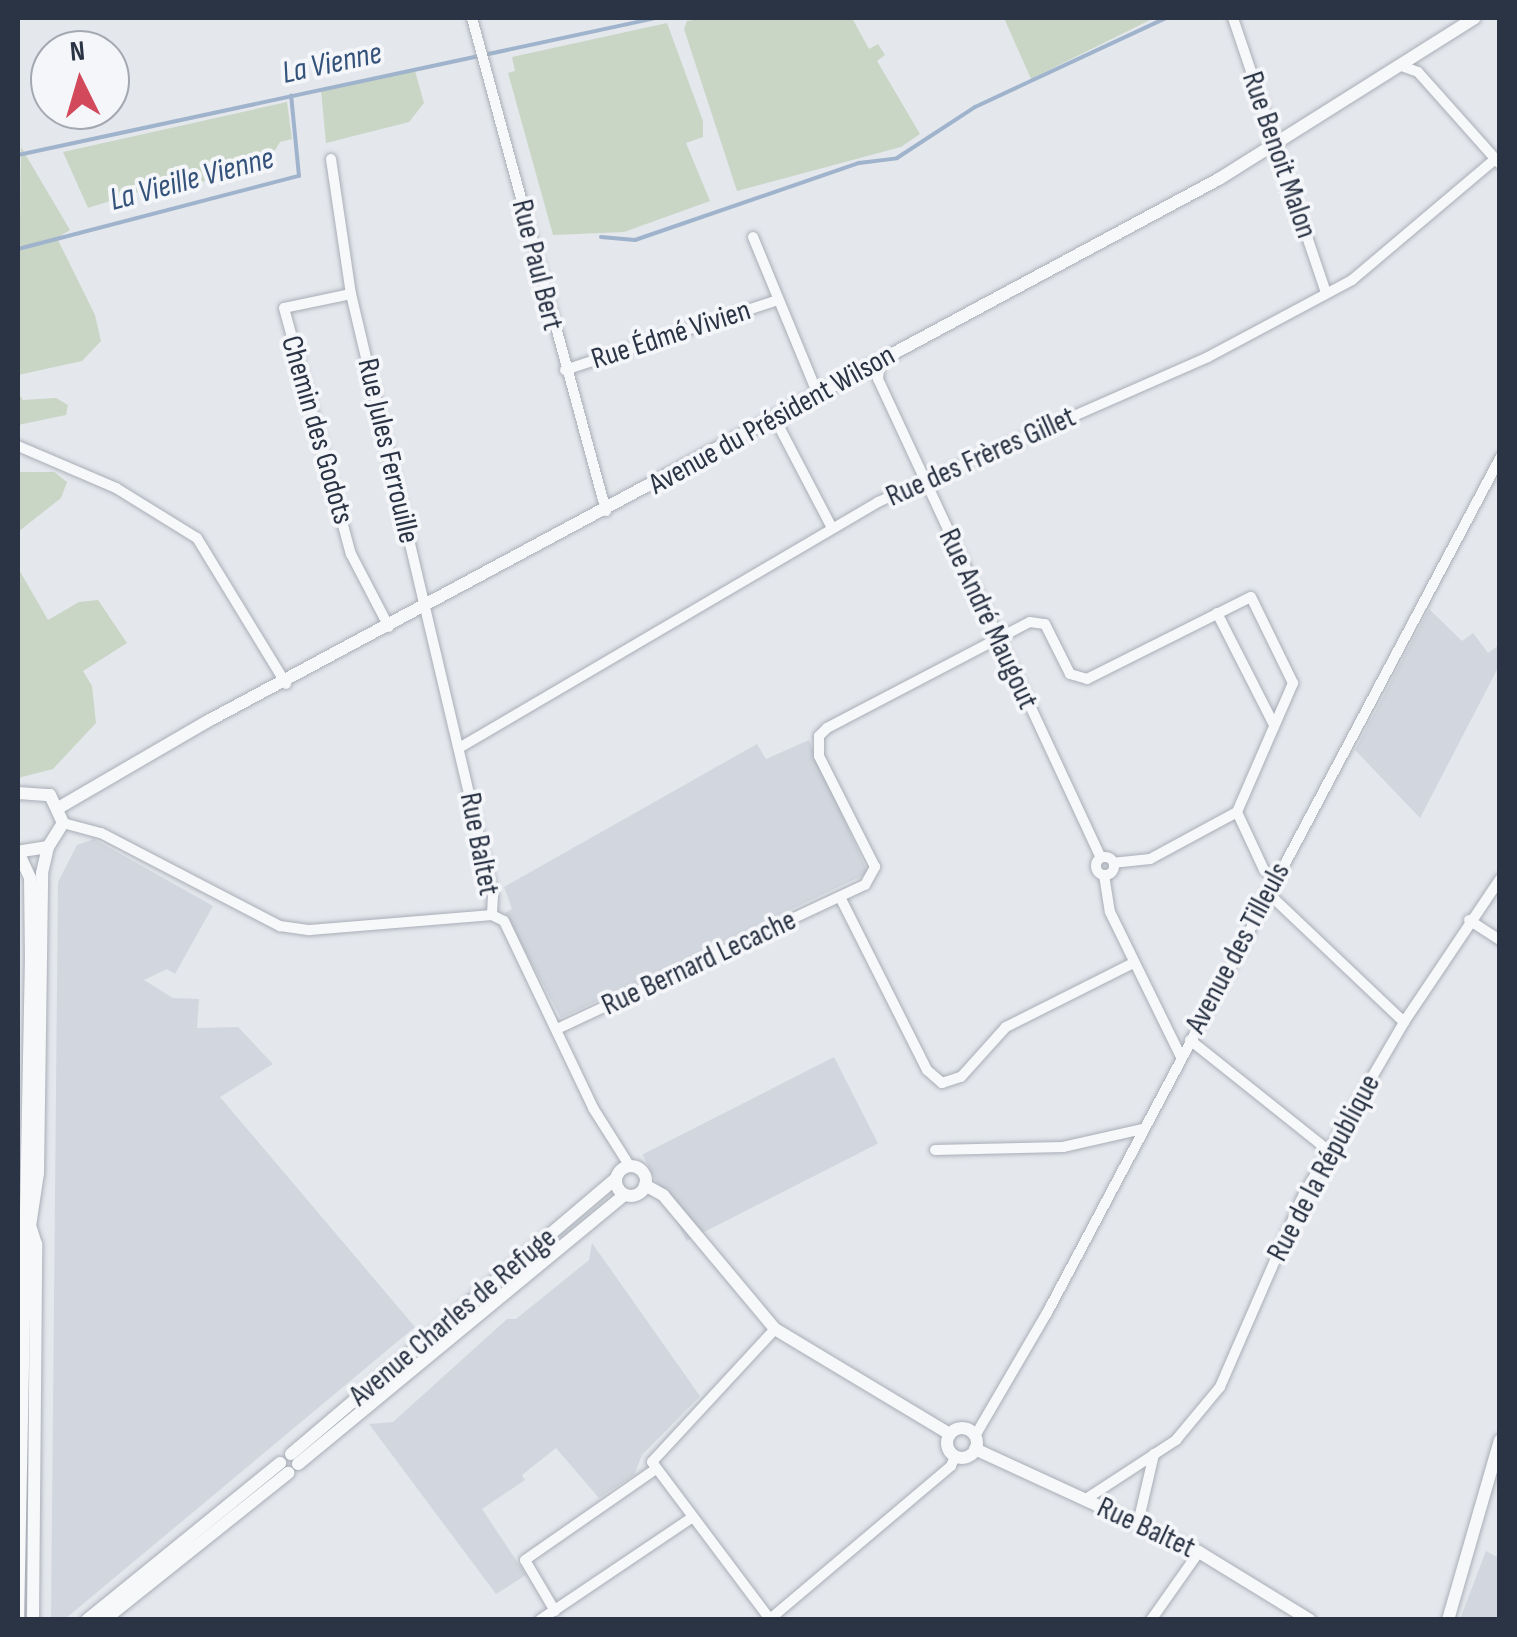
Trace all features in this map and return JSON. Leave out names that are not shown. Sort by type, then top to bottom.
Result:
[{"type":"street","name":"Rue Paul Bert","points":[[472,18],[564,370],[606,512]]},
{"type":"street","name":"Rue Benoit Malon","points":[[1233,18],[1326,292]]},
{"type":"street","name":"Avenue du Président Wilson","points":[[60,807],[1276,143],[1475,18]]},
{"type":"street","points":[[1417,53],[1418,72]]},
{"type":"street","points":[[1397,66],[1418,72],[1497,162]]},
{"type":"street","points":[[331,159],[351,294]]},
{"type":"street","name":"Rue des Frères Gillet","points":[[459,748],[832,528],[925,482],[1208,357],[1372,269],[1497,162]]},
{"type":"street","points":[[753,237],[818,395]]},
{"type":"street","name":"Rue Jules Ferrouille","points":[[351,294],[426,609]]},
{"type":"street","name":"Chemin des Godots","points":[[351,294],[284,308],[352,554],[389,627]]},
{"type":"street","name":"Rue Édmé Vivien","points":[[564,370],[778,300]]},
{"type":"street","points":[[859,371],[878,379],[880,360]]},
{"type":"street","name":"Rue André Maugout","points":[[878,379],[995,640],[1101,858],[1096,867],[1104,875]]},
{"type":"street","points":[[774,417],[832,528]]},
{"type":"street","points":[[18,446],[116,488],[197,538],[286,684]]},
{"type":"street","name":"Avenue des Tilleuls","points":[[975,1442],[1500,458]]},
{"type":"street","points":[[995,640],[1030,622],[1045,624],[1070,674],[1087,679],[1251,597],[1292,683],[1237,812],[1150,859],[1114,863],[1101,858]]},
{"type":"street","name":"Rue Baltet","points":[[426,609],[492,915],[504,920],[629,1165]]},
{"type":"street","points":[[1216,613],[1274,725]]},
{"type":"street","name":"Rue Bernard Lecache","points":[[557,1030],[865,885],[875,867],[819,756],[819,736],[995,640]]},
{"type":"street","points":[[18,793],[42,791],[60,807],[63,824],[48,847],[42,872],[38,1173],[24,1226],[36,1244],[33,1620]]},
{"type":"street","points":[[1237,812],[1264,870],[1275,876]]},
{"type":"street","points":[[63,824],[101,833],[280,926],[310,930],[492,915]]},
{"type":"street","points":[[18,1620],[30,878],[18,852],[48,847]]},
{"type":"street","points":[[1114,863],[1104,875],[1110,912],[1181,1057]]},
{"type":"street","name":"Rue de la République","points":[[1086,1499],[1176,1440],[1220,1387],[1328,1150],[1404,1022],[1500,879]]},
{"type":"street","points":[[1267,892],[1404,1022]]},
{"type":"street","points":[[840,897],[927,1070],[942,1083],[961,1077],[1006,1028],[1134,963]]},
{"type":"street","points":[[1469,920],[1500,940]]},
{"type":"street","points":[[1190,1040],[1328,1150]]},
{"type":"street","points":[[935,1150],[1063,1147],[1143,1129]]},
{"type":"street","points":[[646,1186],[639,1194],[624,1195],[615,1179],[629,1165],[642,1171],[646,1186],[663,1194],[775,1329],[950,1434],[948,1449],[953,1461]]},
{"type":"street","name":"Avenue Charles de Refuge","points":[[104,1620],[615,1179]]},
{"type":"street","name":"Avenue Charles de Refuge","points":[[87,1620],[624,1195]]},
{"type":"street","points":[[555,1611],[524,1560],[653,1470],[658,1454],[775,1329]]},
{"type":"street","name":"Rue Baltet","points":[[950,1434],[963,1428],[975,1442],[1199,1552],[1310,1620]]},
{"type":"street","points":[[1448,1620],[1500,1440]]},
{"type":"street","points":[[653,1470],[770,1620],[975,1442]]},
{"type":"street","points":[[1138,1523],[1154,1454]]},
{"type":"street","points":[[540,1620],[690,1519]]},
{"type":"street","points":[[1151,1620],[1199,1552]]},
{"type":"shaded area","points":[[1429,609],[1462,641],[1473,633],[1488,653],[1499,645],[1500,664],[1420,818],[1355,750]]},
{"type":"shaded area","points":[[809,740],[868,873],[561,1018],[505,913],[512,909],[504,887],[757,744],[766,759]]},
{"type":"shaded area","points":[[94,839],[213,906],[175,974],[167,969],[144,980],[173,998],[199,999],[197,1028],[238,1027],[273,1064],[220,1097],[415,1327],[65,1619],[51,1619],[58,882],[77,845]]},
{"type":"shaded area","points":[[834,1057],[878,1143],[686,1241],[642,1155]]},
{"type":"shaded area","points":[[592,1243],[700,1396],[642,1455],[634,1475],[599,1498],[556,1448],[522,1475],[525,1480],[482,1509],[526,1575],[496,1594],[369,1424],[393,1422],[507,1319],[516,1319],[589,1260]]},
{"type":"shaded area","points":[[1486,1551],[1499,1558],[1499,1619],[1460,1619]]},
{"type":"green space","points":[[852,18],[869,49],[878,44],[885,55],[877,61],[920,134],[901,147],[737,191],[684,29],[687,21]]},
{"type":"green space","points":[[1004,18],[1154,18],[1031,79]]},
{"type":"green space","points":[[667,23],[703,121],[703,137],[686,143],[710,201],[624,232],[553,235],[508,73],[515,71],[512,57]]},
{"type":"green space","points":[[415,71],[424,103],[409,122],[326,143],[321,90]]},
{"type":"green space","points":[[287,102],[292,139],[280,142],[268,162],[202,182],[195,174],[88,208],[63,152]]},
{"type":"green space","points":[[21,147],[70,230],[57,238],[95,315],[101,341],[82,361],[18,375]]},
{"type":"green space","points":[[18,393],[23,400],[56,398],[68,405],[66,415],[18,425]]},
{"type":"green space","points":[[18,472],[54,472],[67,482],[61,498],[18,532]]},
{"type":"green space","points":[[18,568],[48,620],[79,602],[98,600],[127,643],[83,671],[92,686],[96,723],[53,769],[18,778]]},
{"type":"waterway","name":"La Vienne","points":[[18,155],[656,18]]},
{"type":"waterway","points":[[601,237],[635,240],[859,163],[897,158],[975,107],[1166,18]]},
{"type":"waterway","name":"La Vieille Vienne","points":[[18,249],[299,176],[291,95]]}]
